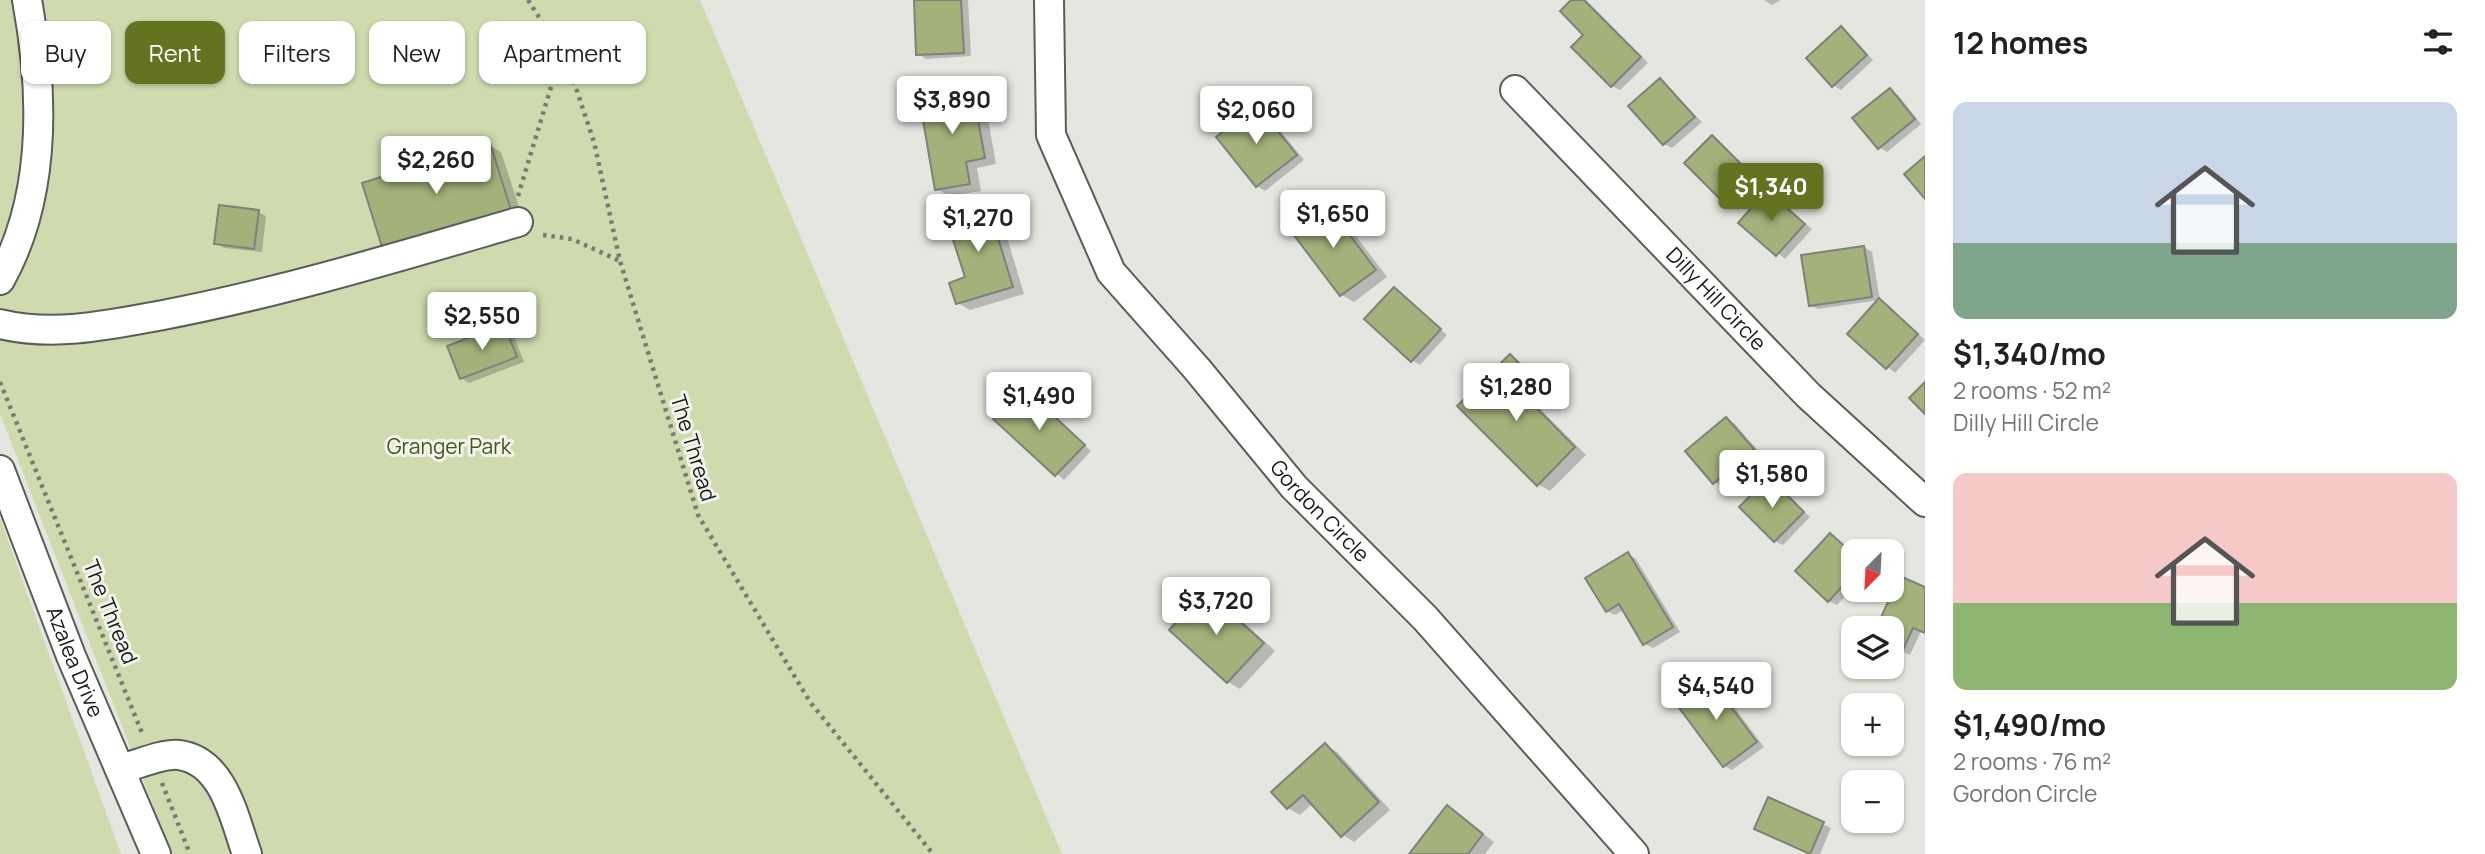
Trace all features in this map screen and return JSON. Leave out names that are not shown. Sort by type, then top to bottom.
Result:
[{"type":"street","points":[[0,280],[32,203],[39,120],[27,0]]},
{"type":"street","name":"Gordon Circle","points":[[1049,0],[1051,135],[1111,272],[1197,369],[1294,487],[1425,618],[1634,854]]},
{"type":"street","name":"Dilly Hill Circle","points":[[1515,90],[1808,395],[1925,502]]},
{"type":"street","points":[[0,324],[30,331],[104,326],[224,303],[518,222]]},
{"type":"street","name":"Azalea Drive","points":[[0,470],[71,656],[156,854]]},
{"type":"street","points":[[120,769],[177,755],[205,763],[224,790],[247,854]]},
{"type":"path","name":"The Thread","points":[[528,0],[541,21]]},
{"type":"path","points":[[552,84],[518,194],[518,222],[526,229],[544,236],[572,239],[620,261]]},
{"type":"path","name":"The Thread","points":[[573,84],[594,142],[620,261],[698,515],[810,702],[933,854]]},
{"type":"path","name":"The Thread","points":[[0,382],[190,854]]},
{"type":"green space","name":"Granger Park","points":[[0,0],[700,0],[1062,854],[172,854],[0,414]]},
{"type":"green space","points":[[0,518],[121,854],[0,854]]},
{"type":"building","points":[[914,0],[961,0],[964,53],[916,55]]},
{"type":"building","points":[[1571,0],[1584,0],[1641,57],[1611,87],[1571,47],[1583,35],[1560,11]]},
{"type":"building","points":[[1841,26],[1867,55],[1832,87],[1806,58]]},
{"type":"building","points":[[1660,78],[1695,117],[1663,145],[1628,106]]},
{"type":"building","points":[[972,87],[985,158],[966,162],[970,184],[935,190],[919,97]]},
{"type":"building","points":[[1890,88],[1915,119],[1878,149],[1852,118]]},
{"type":"building","points":[[1257,105],[1297,155],[1256,187],[1216,137]]},
{"type":"building","points":[[1712,135],[1753,176],[1725,204],[1684,163]]},
{"type":"building","points":[[490,143],[511,210],[383,250],[362,183]]},
{"type":"building","points":[[1925,156],[1925,199],[1904,174]]},
{"type":"building","points":[[1767,190],[1805,224],[1776,256],[1738,223]]},
{"type":"building","points":[[987,202],[1013,287],[956,304],[949,283],[965,277],[945,215]]},
{"type":"building","points":[[1326,203],[1376,270],[1340,296],[1290,230]]},
{"type":"building","points":[[219,205],[259,210],[254,249],[214,244]]},
{"type":"building","points":[[1864,246],[1872,297],[1809,306],[1801,255]]},
{"type":"building","points":[[1394,287],[1441,329],[1411,362],[1364,319]]},
{"type":"building","points":[[1879,298],[1918,334],[1886,369],[1847,334]]},
{"type":"building","points":[[504,324],[517,357],[460,379],[447,346]]},
{"type":"building","points":[[1510,354],[1525,369],[1512,383],[1575,447],[1537,486],[1457,406]]},
{"type":"building","points":[[1925,382],[1925,414],[1909,398]]},
{"type":"building","points":[[1023,387],[1085,445],[1055,476],[993,419]]},
{"type":"building","points":[[1726,417],[1754,449],[1713,484],[1685,451]]},
{"type":"building","points":[[1769,477],[1804,512],[1774,542],[1739,507]]},
{"type":"building","points":[[1830,533],[1841,543],[1841,588],[1828,602],[1795,571]]},
{"type":"building","points":[[1628,552],[1673,627],[1643,645],[1619,604],[1606,612],[1585,578]]},
{"type":"building","points":[[1904,578],[1925,587],[1925,633],[1913,628],[1904,648],[1904,616],[1882,616],[1888,602],[1904,602]]},
{"type":"building","points":[[1205,590],[1264,643],[1227,683],[1169,630]]},
{"type":"building","points":[[1708,676],[1757,742],[1723,767],[1674,701]]},
{"type":"building","points":[[1325,743],[1379,802],[1341,837],[1303,795],[1287,809],[1271,792]]},
{"type":"building","points":[[1768,797],[1824,822],[1810,854],[1754,829]]},
{"type":"building","points":[[1447,805],[1483,834],[1468,854],[1409,854]]}]
